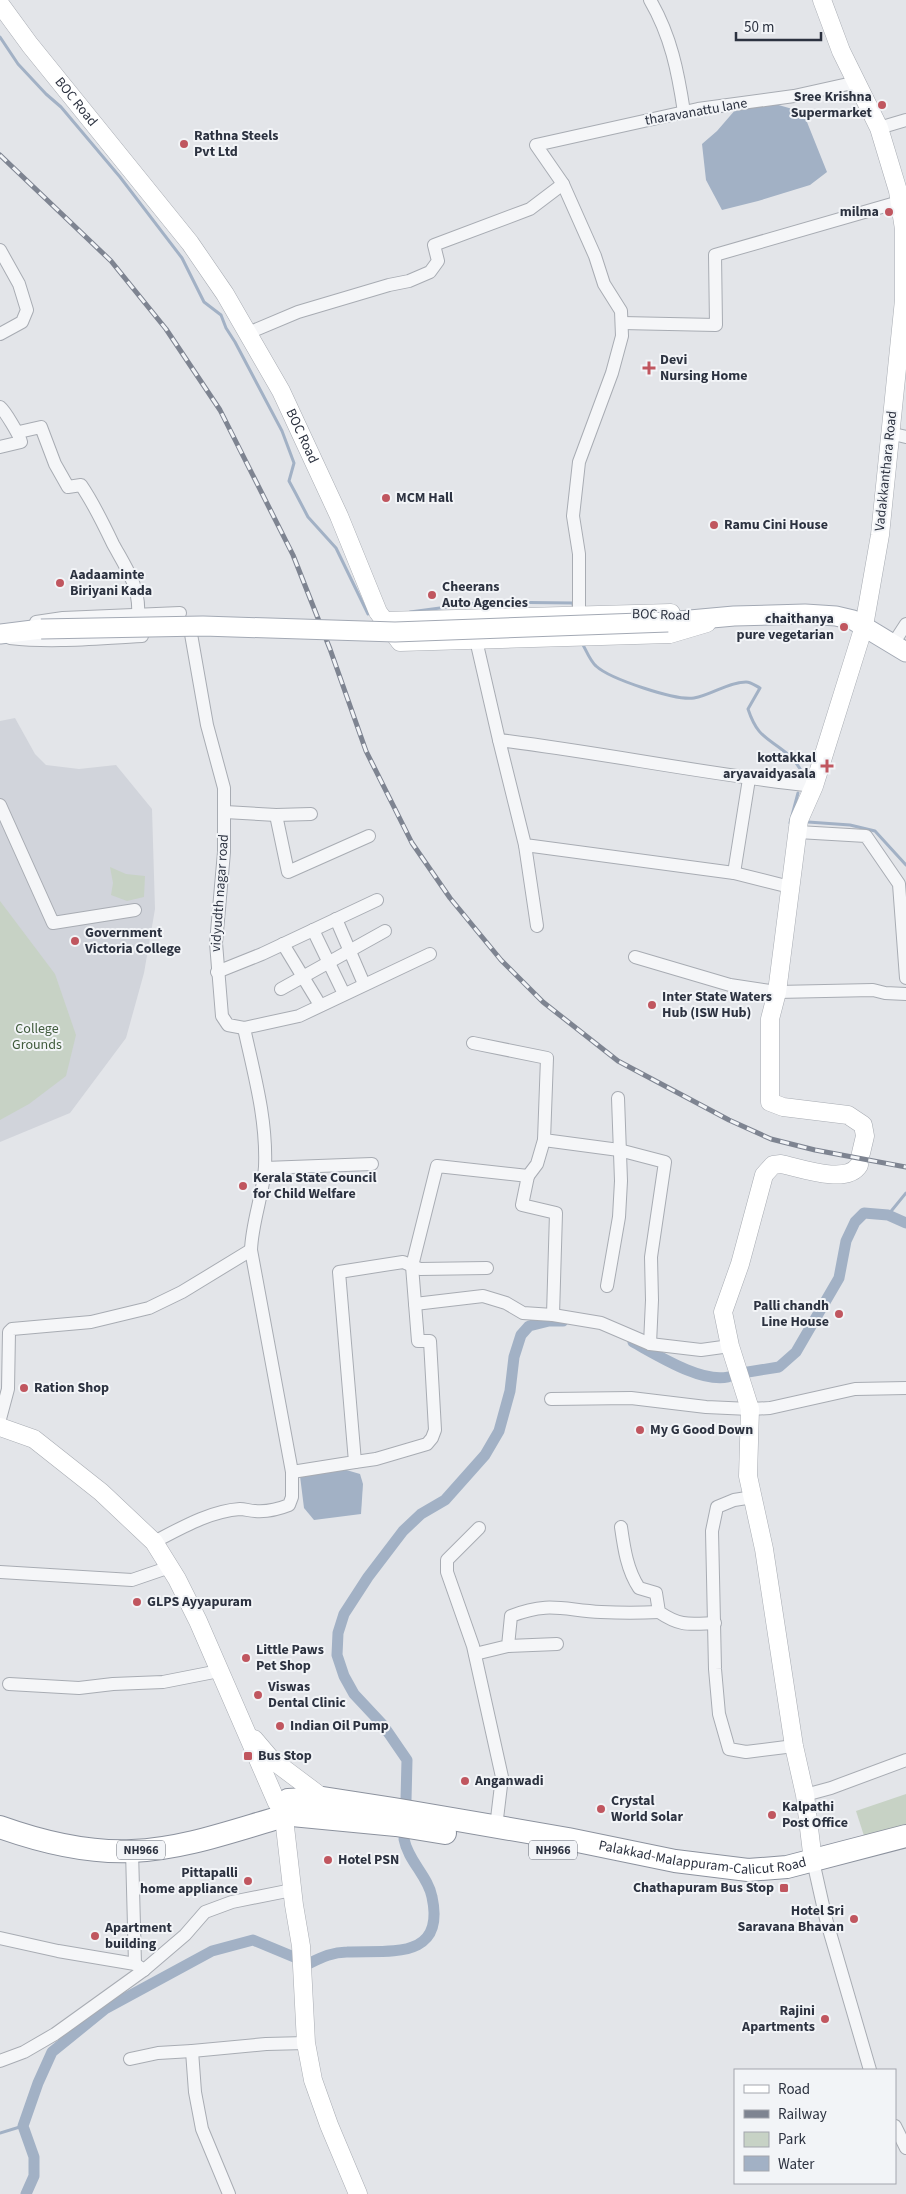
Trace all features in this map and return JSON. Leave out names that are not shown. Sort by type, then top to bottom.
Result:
[{"type":"highway","name":"Palakkad-Malappuram-Calicut Road","points":[[0,1827],[56,1843],[93,1850],[132,1851],[194,1842],[283,1810],[323,1798],[568,1839],[675,1861],[748,1870],[814,1865],[906,1843]]},
{"type":"highway","name":"Palakkad-Malappuram-Calicut Road","points":[[0,1814],[18,1821],[69,1834],[96,1837],[132,1837],[192,1828],[283,1810],[396,1825],[614,1860],[756,1876],[788,1874],[906,1836]]},
{"type":"main road","points":[[0,634],[41,629],[203,626],[396,632],[668,622],[734,616],[805,614],[836,616],[853,620],[899,648]]},
{"type":"street","points":[[650,0],[658,14],[676,60],[684,112]]},
{"type":"street","name":"Vadakkanthara Road","points":[[730,1346],[723,1312],[740,1264],[764,1175],[773,1165],[781,1164],[836,1175],[850,1174],[860,1159],[865,1136],[863,1125],[848,1115],[783,1107],[770,1102],[770,1019],[776,992],[800,820],[814,786],[864,626],[898,435],[904,300],[904,229],[901,194],[879,128],[841,52],[822,0]]},
{"type":"street","name":"BOC Road","points":[[0,4],[30,46],[190,243],[225,294],[281,391],[339,516],[384,621],[675,613],[709,618]]},
{"type":"street","name":"tharavanattu lane","points":[[563,184],[536,145],[684,112],[794,96],[857,82]]},
{"type":"street","points":[[879,128],[906,120]]},
{"type":"street","points":[[248,333],[298,312],[357,293],[409,281],[430,272],[438,261],[434,245],[530,210],[563,184],[595,256],[604,284],[622,311],[622,336],[612,373],[579,462],[573,516],[579,554],[579,615]]},
{"type":"street","points":[[622,323],[716,326],[715,255],[901,194]]},
{"type":"street","points":[[0,250],[19,284],[27,310],[22,322],[0,334]]},
{"type":"street","points":[[0,407],[4,409],[12,427],[19,432],[21,442],[0,447]]},
{"type":"street","points":[[19,432],[41,427],[55,464],[68,487],[81,485],[97,509],[130,573],[139,601],[138,613]]},
{"type":"street","points":[[0,634],[28,623],[63,618],[138,613],[180,613]]},
{"type":"street","points":[[384,621],[400,642],[670,634],[734,616]]},
{"type":"street","points":[[899,648],[906,624]]},
{"type":"street","points":[[0,634],[29,640],[85,640],[191,634],[266,634]]},
{"type":"street","name":"vidyudth nagar road","points":[[191,634],[207,726],[224,788],[224,852],[216,943],[222,1016],[228,1025],[244,1028]]},
{"type":"street","points":[[476,640],[525,845],[537,926]]},
{"type":"street","points":[[500,740],[578,750],[749,779],[814,786]]},
{"type":"street","points":[[734,874],[749,779]]},
{"type":"street","points":[[0,805],[53,924],[135,910]]},
{"type":"street","points":[[225,812],[276,815],[311,814]]},
{"type":"street","points":[[276,815],[288,872],[369,836]]},
{"type":"street","points":[[798,832],[866,836],[899,884],[906,978]]},
{"type":"street","points":[[525,845],[734,874],[790,888]]},
{"type":"street","points":[[217,972],[283,944],[376,900]]},
{"type":"street","points":[[336,919],[364,984]]},
{"type":"street","points":[[313,930],[344,994]]},
{"type":"street","points":[[281,989],[385,931]]},
{"type":"street","points":[[283,944],[320,1005]]},
{"type":"street","points":[[154,1542],[186,1526],[217,1514],[242,1509],[255,1511],[278,1509],[289,1505],[292,1497],[292,1472],[252,1250],[252,1232],[264,1168],[262,1108],[244,1028],[299,1016],[430,954]]},
{"type":"street","points":[[635,957],[730,985],[776,992],[873,990],[885,993],[906,994]]},
{"type":"street","points":[[474,1043],[547,1058],[544,1140],[537,1164],[528,1176],[522,1205],[556,1213],[553,1315]]},
{"type":"street","points":[[607,1286],[619,1217],[621,1181],[618,1098]]},
{"type":"street","points":[[544,1140],[619,1150],[665,1162],[651,1257],[650,1344]]},
{"type":"street","points":[[264,1168],[372,1164]]},
{"type":"street","points":[[292,1472],[376,1459],[427,1444],[432,1438],[435,1430],[430,1341],[418,1341],[412,1266],[437,1166],[528,1176]]},
{"type":"street","points":[[0,1419],[8,1389],[9,1332],[12,1329],[91,1322],[149,1308],[182,1292],[252,1250]]},
{"type":"street","points":[[355,1462],[340,1272],[403,1262],[420,1268],[486,1268]]},
{"type":"street","points":[[415,1304],[483,1296],[506,1303],[523,1313],[553,1315],[602,1323],[650,1344],[701,1350],[730,1346],[750,1409],[748,1476],[764,1549],[794,1746],[805,1795],[814,1865],[826,1919],[870,2069]]},
{"type":"street","points":[[550,1399],[631,1398],[706,1407],[750,1409],[770,1408],[855,1389],[906,1388]]},
{"type":"street","points":[[0,1426],[34,1439],[101,1492],[154,1542],[170,1567],[198,1621],[242,1726],[283,1810],[292,1890],[301,1946],[306,2043],[313,2080],[358,2194]]},
{"type":"street","points":[[753,1497],[734,1500],[717,1507],[712,1531],[715,1668],[720,1714],[729,1749],[746,1752],[794,1746]]},
{"type":"street","points":[[621,1527],[623,1546],[632,1577],[639,1588],[656,1593],[659,1612]]},
{"type":"street","points":[[479,1528],[447,1560],[447,1572],[475,1654],[502,1777],[496,1827]]},
{"type":"street","points":[[0,1572],[132,1580],[170,1567]]},
{"type":"street","points":[[508,1646],[511,1616],[531,1608],[555,1606],[600,1612],[659,1612],[673,1622],[691,1624],[715,1623]]},
{"type":"street","points":[[475,1654],[508,1646],[557,1644]]},
{"type":"street","points":[[9,1684],[80,1688],[113,1684],[163,1682],[219,1671]]},
{"type":"street","points":[[242,1726],[271,1759],[323,1798]]},
{"type":"street","points":[[805,1795],[831,1788],[906,1760]]},
{"type":"street","points":[[132,1851],[140,1967]]},
{"type":"street","points":[[0,2061],[24,2052],[55,2034],[140,1967],[185,1935],[204,1912],[232,1902],[292,1890]]},
{"type":"street","points":[[0,1938],[140,1967]]},
{"type":"street","points":[[130,2059],[158,2054],[266,2044],[306,2043]]},
{"type":"street","points":[[192,2051],[195,2092],[202,2129],[229,2194]]},
{"type":"street","points":[[896,2128],[906,2147]]},
{"type":"shaded area","name":"Government Victoria College","points":[[15,718],[35,754],[46,765],[79,769],[116,765],[152,809],[155,909],[144,973],[126,1038],[70,1113],[0,1142],[0,721]]},
{"type":"green space","points":[[110,867],[126,874],[145,876],[144,897],[127,901],[111,895],[113,883]]},
{"type":"green space","name":"College Grounds","points":[[0,901],[55,974],[76,1035],[66,1076],[29,1104],[0,1120]]},
{"type":"green space","points":[[906,1794],[906,1828],[866,1842],[856,1811]]},
{"type":"water","points":[[775,104],[803,112],[827,172],[810,185],[722,210],[706,180],[702,144],[717,131],[736,109]]},
{"type":"water","points":[[343,1469],[360,1474],[363,1484],[361,1514],[314,1520],[304,1508],[300,1476]]},
{"type":"waterway","points":[[0,37],[18,64],[61,107],[120,177],[182,258],[204,302],[221,315],[226,328],[282,431],[294,463],[289,481],[308,517],[336,548],[368,614]]},
{"type":"waterway","points":[[410,612],[485,602],[573,603],[573,605]]},
{"type":"waterway","points":[[582,643],[592,661],[603,671],[628,683],[659,693],[694,698],[739,683],[746,682],[760,688],[748,709],[752,719],[764,737],[792,758],[804,775]]},
{"type":"waterway","points":[[790,823],[798,793]]},
{"type":"waterway","points":[[808,822],[850,825],[875,831],[906,865]]},
{"type":"waterway","points":[[888,1215],[906,1193]]},
{"type":"waterway","points":[[748,1372],[779,1367],[796,1352],[839,1278],[846,1241],[855,1222],[864,1213],[888,1215],[906,1223]]},
{"type":"waterway","points":[[406,1800],[407,1760],[383,1725],[354,1694],[344,1676],[337,1655],[338,1633],[344,1614],[368,1577],[403,1531],[421,1514],[445,1500],[485,1455],[499,1431],[510,1391],[514,1357],[521,1335],[529,1326],[549,1321],[563,1321]]},
{"type":"waterway","points":[[633,1342],[692,1372],[717,1378],[728,1377]]},
{"type":"waterway","points":[[310,1963],[337,1953],[396,1951],[410,1948],[422,1942],[430,1932],[434,1918],[430,1889],[406,1847],[404,1839]]},
{"type":"waterway","points":[[26,2194],[34,2176],[34,2157],[23,2126],[38,2083],[52,2052],[105,2009],[212,1951],[253,1940],[294,1957]]},
{"type":"waterway","points":[[0,2133],[23,2126]]},
{"type":"railway","points":[[0,155],[111,261],[166,329],[220,410],[293,555],[330,649],[366,751],[412,843],[450,898],[501,960],[543,1002],[618,1061],[729,1120],[771,1139],[815,1150],[906,1167]]},
{"type":"place","name":"Sree Krishna Supermarket","points":[[882,105]]},
{"type":"place","name":"Rathna Steels Pvt Ltd","points":[[184,144]]},
{"type":"place","name":"milma","points":[[889,212]]},
{"type":"place","name":"Devi Nursing Home","points":[[649,368]]},
{"type":"place","name":"MCM Hall","points":[[386,498]]},
{"type":"place","name":"Ramu Cini House","points":[[714,525]]},
{"type":"place","name":"Aadaaminte Biriyani Kada","points":[[60,583]]},
{"type":"place","name":"Cheerans Auto Agencies","points":[[432,595]]},
{"type":"place","name":"chaithanya pure vegetarian","points":[[844,627]]},
{"type":"place","name":"kottakkal aryavaidyasala","points":[[827,766]]},
{"type":"place","name":"Government Victoria College","points":[[75,941]]},
{"type":"place","name":"Inter State Waters Hub (ISW Hub)","points":[[652,1005]]},
{"type":"place","name":"Kerala State Council for Child Welfare","points":[[243,1186]]},
{"type":"place","name":"Palli chandh Line House","points":[[839,1314]]},
{"type":"place","name":"Ration Shop","points":[[24,1388]]},
{"type":"place","name":"My G Good Down","points":[[640,1430]]},
{"type":"place","name":"GLPS Ayyapuram","points":[[137,1602]]},
{"type":"place","name":"Little Paws Pet Shop","points":[[246,1658]]},
{"type":"place","name":"Viswas Dental Clinic","points":[[258,1695]]},
{"type":"place","name":"Indian Oil Pump","points":[[280,1726]]},
{"type":"place","name":"Bus Stop","points":[[248,1756]]},
{"type":"place","name":"Anganwadi","points":[[465,1781]]},
{"type":"place","name":"Crystal World Solar","points":[[601,1809]]},
{"type":"place","name":"Kalpathi Post Office","points":[[772,1815]]},
{"type":"place","name":"Hotel PSN","points":[[328,1860]]},
{"type":"place","name":"Pittapalli home appliance","points":[[248,1881]]},
{"type":"place","name":"Chathapuram Bus Stop","points":[[784,1888]]},
{"type":"place","name":"Hotel Sri Saravana Bhavan","points":[[854,1919]]},
{"type":"place","name":"Apartment building","points":[[95,1936]]},
{"type":"place","name":"Rajini Apartments","points":[[825,2019]]}]
